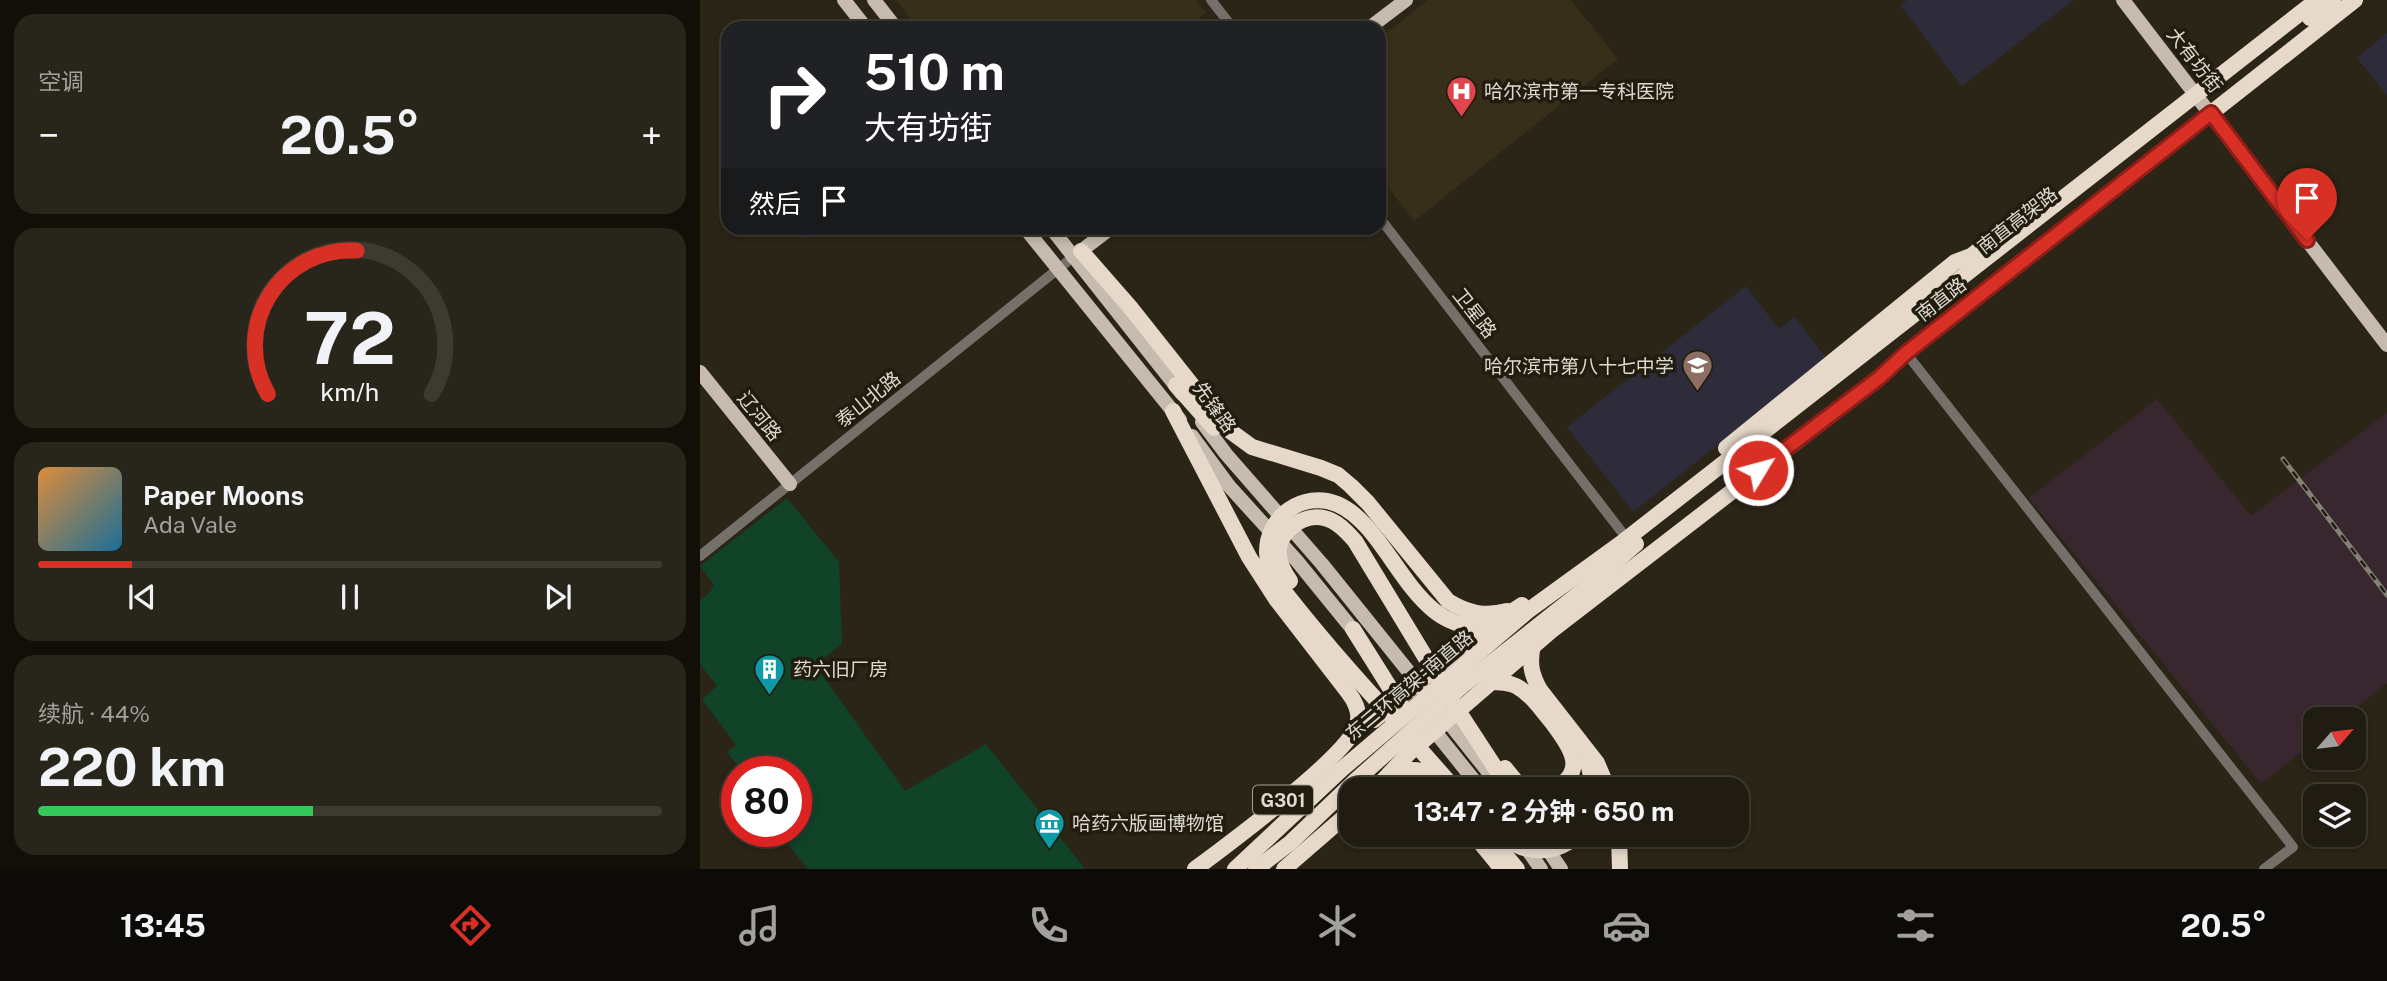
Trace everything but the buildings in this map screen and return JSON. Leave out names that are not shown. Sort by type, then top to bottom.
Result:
[{"type":"highway","name":"南直路","points":[[1529,606],[1623,542],[1955,262],[1971,256],[2304,0]]},
{"type":"highway","name":"南直高架路","points":[[1623,542],[2317,0]]},
{"type":"highway","name":"南直高架路","points":[[1623,542],[2333,0]]},
{"type":"highway","name":"南直路","points":[[1546,627],[1879,378],[1906,353],[2355,0]]},
{"type":"highway","points":[[1077,254],[1130,307],[1234,435],[1261,451],[1338,475],[1352,486],[1448,601],[1478,614],[1529,606]]},
{"type":"highway","points":[[1569,580],[1592,555],[1947,276],[1955,262]]},
{"type":"highway","points":[[1582,591],[1634,559],[1857,387],[1879,378]]},
{"type":"highway","points":[[1176,385],[1215,429],[1238,449],[1333,485],[1352,500],[1434,597],[1464,624]]},
{"type":"highway","points":[[1174,411],[1249,557],[1276,599],[1344,685],[1366,720],[1435,777]]},
{"type":"highway","points":[[1333,485],[1511,777]]},
{"type":"highway","points":[[1439,777],[1284,591],[1269,565],[1267,553],[1271,530],[1285,512],[1296,505],[1310,500],[1335,503],[1357,518],[1429,607],[1440,616],[1464,624],[1488,625],[1503,621],[1529,606]]},
{"type":"highway","points":[[1342,769],[1365,740],[1371,721],[1372,709],[1367,685],[1288,579],[1279,558],[1279,549],[1286,531],[1304,519],[1313,517],[1325,518],[1342,526],[1355,541],[1498,777]]},
{"type":"highway","name":"东二环高架-南直路","points":[[1235,869],[1342,769],[1529,606],[1623,542]]},
{"type":"highway","name":"东二环高架-南直路","points":[[1256,869],[1290,843],[1462,686],[1546,627],[1582,591],[1623,542]]},
{"type":"highway","points":[[1366,720],[1472,638],[1529,606]]},
{"type":"highway","points":[[1546,627],[1530,659],[1533,677],[1540,690],[1597,763],[1603,777]]},
{"type":"highway","points":[[1388,777],[1408,754],[1546,627]]},
{"type":"highway","points":[[1546,627],[1540,667],[1546,680],[1612,769],[1614,777]]},
{"type":"highway","points":[[1353,629],[1442,777]]},
{"type":"highway","points":[[1462,686],[1507,682],[1530,696],[1572,751],[1574,765],[1569,777]]},
{"type":"highway","name":"G301","points":[[1195,869],[1253,826],[1333,756],[1366,720]]},
{"type":"highway","points":[[1580,740],[1591,777]]},
{"type":"highway","points":[[1385,777],[1412,769],[1436,777]]},
{"type":"highway","points":[[1288,866],[1339,817]]},
{"type":"highway","name":"G301","points":[[1288,866],[1339,821]]},
{"type":"highway","points":[[1220,869],[1276,833]]},
{"type":"highway","points":[[1263,869],[1290,843]]},
{"type":"highway","points":[[1484,847],[1502,869]]},
{"type":"highway","points":[[1503,847],[1517,869]]},
{"type":"highway","points":[[1520,847],[1539,851],[1559,847]]},
{"type":"highway","points":[[1611,847],[1611,869]]},
{"type":"highway","points":[[1619,847],[1620,869]]},
{"type":"main road","points":[[844,0],[860,21]]},
{"type":"main road","points":[[874,0],[890,21]]},
{"type":"main road","points":[[1378,21],[1406,0]]},
{"type":"main road","name":"大有坊街","points":[[2123,0],[2387,345]]},
{"type":"main road","points":[[1031,235],[1174,411],[1229,486],[1353,629],[1471,777]]},
{"type":"main road","name":"先锋路","points":[[1058,235],[1077,254],[1226,454],[1306,544],[1496,777]]},
{"type":"main road","points":[[1077,254],[1102,235]]},
{"type":"main road","name":"辽河路","points":[[700,372],[788,486]]},
{"type":"main road","name":"辽河路","points":[[700,379],[788,486]]},
{"type":"main road","points":[[1525,847],[1541,869]]},
{"type":"main road","points":[[1546,847],[1561,869]]},
{"type":"street","points":[[1211,0],[1228,21]]},
{"type":"street","name":"卫星路","points":[[1386,226],[1623,542]]},
{"type":"street","name":"泰山北路","points":[[700,556],[1077,254]]},
{"type":"street","points":[[1906,353],[2293,847],[2264,869]]},
{"type":"street","points":[[1529,606],[1546,627]]},
{"type":"street","points":[[1253,826],[1288,866]]},
{"type":"shaded area","points":[[896,0],[1196,0],[1206,13],[1196,21],[912,21]]},
{"type":"shaded area","name":"哈尔滨市第一专科医院","points":[[1428,0],[1571,0],[1618,59],[1414,221],[1386,185],[1386,33]]},
{"type":"shaded area","points":[[1907,0],[2074,0],[1962,86],[1900,5]]},
{"type":"shaded area","points":[[2387,33],[2387,95],[2357,58]]},
{"type":"shaded area","points":[[800,235],[823,235],[802,238]]},
{"type":"shaded area","name":"哈尔滨市第八十七中学","points":[[1746,286],[1779,329],[1795,317],[1827,359],[1633,512],[1567,427]]},
{"type":"shaded area","points":[[2157,399],[2251,516],[2387,413],[2387,683],[2357,707],[2303,707],[2303,751],[2261,784],[2029,498]]},
{"type":"green space","points":[[787,498],[839,562],[842,644],[815,665],[905,791],[986,744],[1085,869],[808,869],[790,847],[812,847],[812,756],[730,756],[727,752],[736,745],[702,699],[717,686],[700,664],[700,601],[714,585],[700,566]]},
{"type":"railway","points":[[2283,459],[2387,595]]},
{"type":"place","name":"哈尔滨市第一专科医院","points":[[1461,118]]},
{"type":"place","name":"哈尔滨市第八十七中学","points":[[1697,393]]},
{"type":"place","name":"药六旧厂房","points":[[770,696]]},
{"type":"place","name":"哈药六版画博物馆","points":[[1049,850]]},
{"type":"route","points":[[1758,470],[1879,378],[1906,353],[2211,113],[2307,240]]}]
